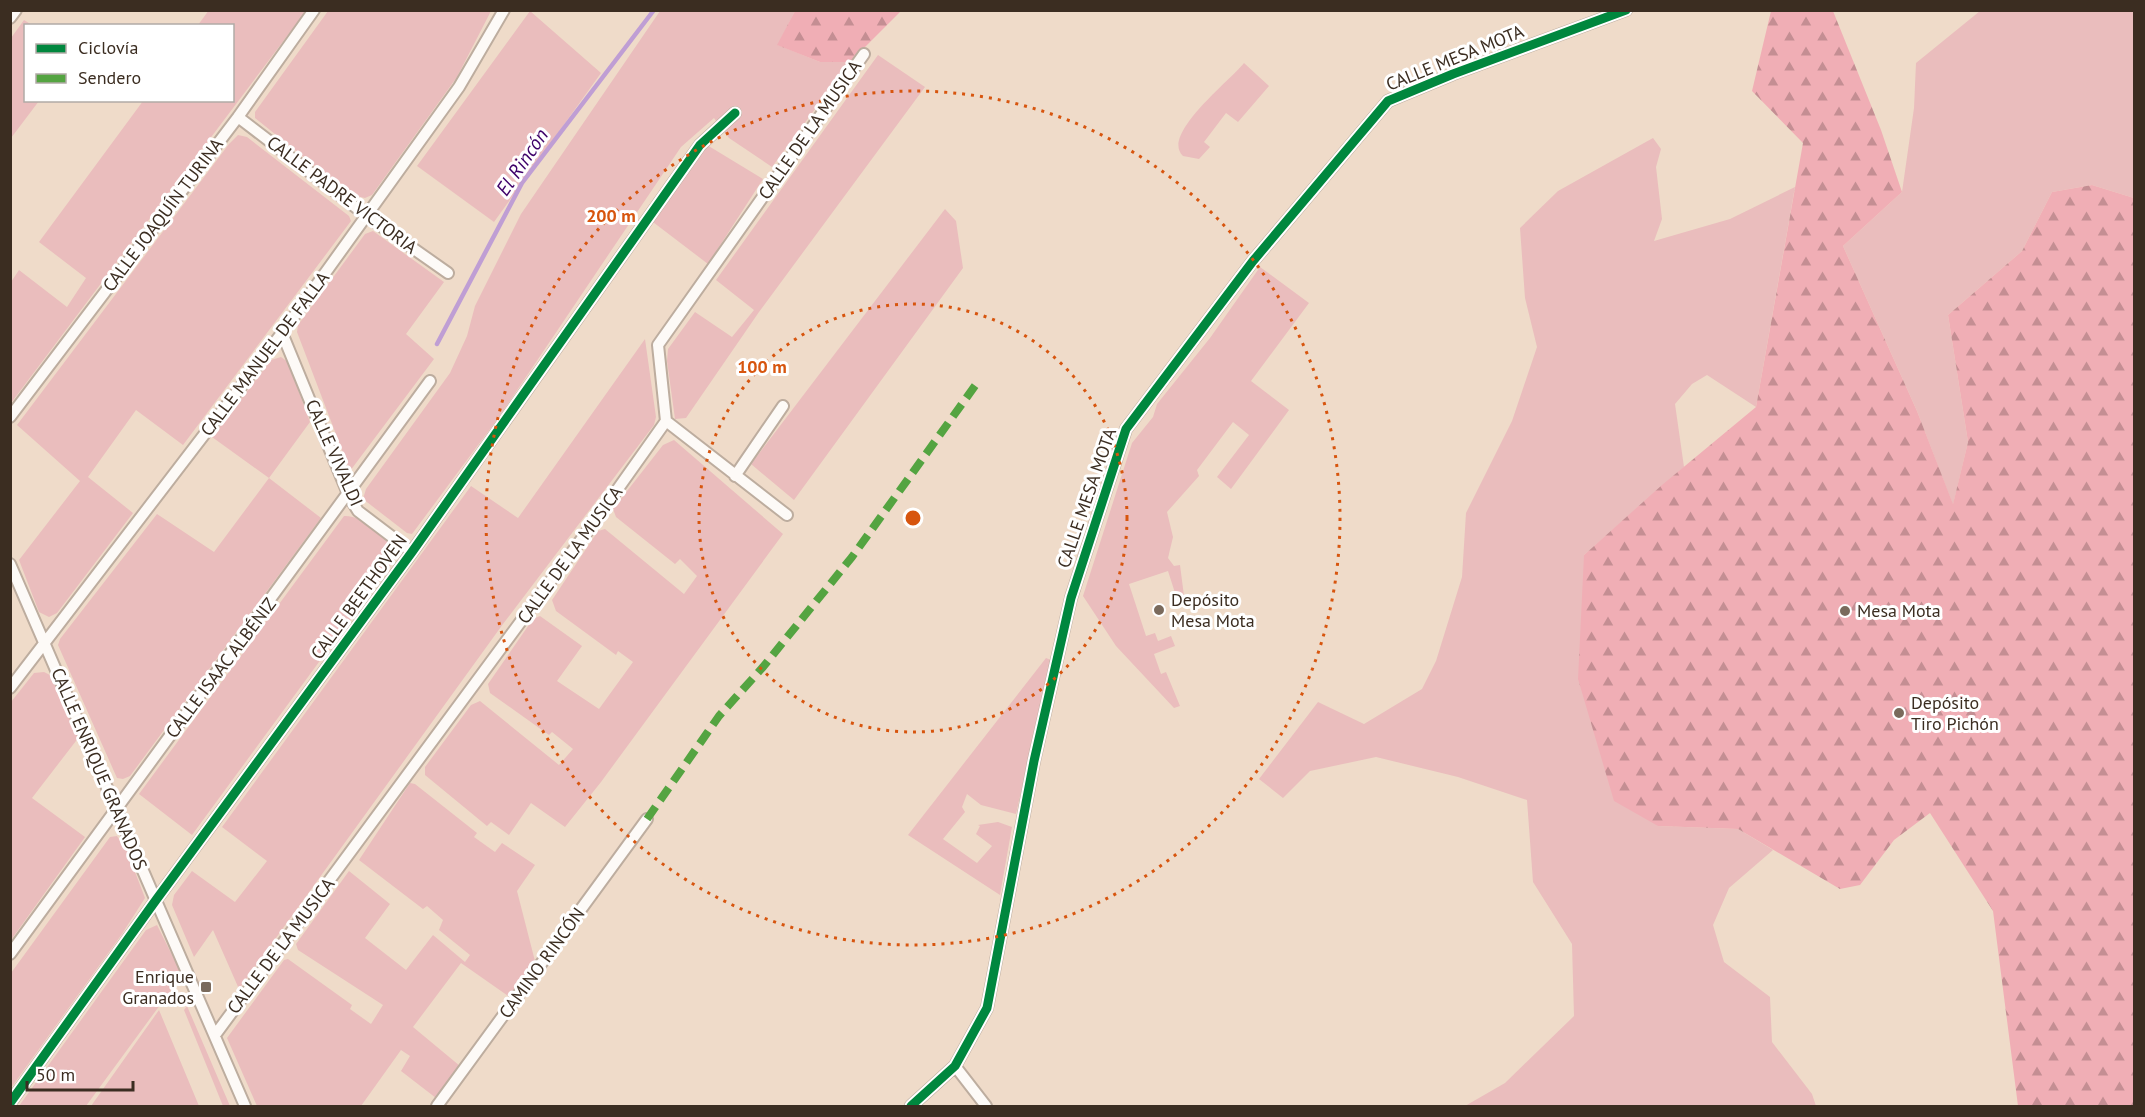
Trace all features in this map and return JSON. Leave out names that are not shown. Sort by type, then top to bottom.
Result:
[{"type":"street","points":[[10,18],[16,10]]},
{"type":"street","name":"CALLE JOAQUÍN TURINA","points":[[10,417],[238,117],[314,10]]},
{"type":"street","name":"CALLE MANUEL DE FALLA","points":[[10,688],[282,333],[368,216],[459,87],[504,10]]},
{"type":"street","name":"CALLE MESA MOTA","points":[[910,1107],[955,1066],[987,1008],[1034,761],[1071,598],[1126,429],[1253,261],[1388,101],[1626,10]]},
{"type":"street","name":"CALLE DE LA MUSICA","points":[[214,1035],[598,517],[666,421],[658,345],[864,54]]},
{"type":"street","name":"CALLE BEETHOVEN","points":[[10,1103],[412,552],[700,145],[735,113]]},
{"type":"street","name":"CALLE PADRE VICTORIA","points":[[238,117],[368,216],[448,273]]},
{"type":"street","name":"CALLE VIVALDI","points":[[282,333],[349,496],[358,511],[412,552]]},
{"type":"street","name":"CALLE ISAAC ALBÉNIZ","points":[[10,954],[349,496],[430,381]]},
{"type":"street","points":[[735,476],[783,406]]},
{"type":"street","points":[[666,421],[787,515]]},
{"type":"street","name":"CALLE ENRIQUE GRANADOS","points":[[10,564],[245,1107]]},
{"type":"street","name":"CAMINO RINCÓN","points":[[437,1107],[647,819]]},
{"type":"street","points":[[955,1066],[986,1107]]},
{"type":"shaded area","points":[[209,10],[306,11],[11,403],[11,282],[19,270],[67,307],[86,278],[39,242],[142,102],[234,102],[234,24],[199,24]]},
{"type":"shaded area","points":[[328,11],[491,11],[457,77],[372,195],[365,198],[351,195],[255,118],[255,112]]},
{"type":"shaded area","points":[[530,11],[601,73],[494,222],[417,166]]},
{"type":"shaded area","points":[[660,11],[795,11],[778,45],[820,62],[850,62],[772,167],[729,138],[714,118],[681,147],[499,417],[412,534],[407,533],[363,499],[366,489],[450,373],[467,336],[475,306],[521,214]]},
{"type":"shaded area","points":[[1980,11],[2134,11],[2134,198],[2092,185],[2052,192],[2022,251],[1948,315],[1968,442],[1953,505],[1917,411],[1843,246],[1902,192],[1914,108],[1916,63]]},
{"type":"shaded area","points":[[24,20],[30,24],[24,24],[24,102],[38,102],[11,138],[11,38]]},
{"type":"shaded area","points":[[878,55],[925,87],[759,312],[686,418],[675,419],[667,361],[668,349],[695,312],[732,337],[754,310],[716,280]]},
{"type":"shaded area","points":[[1244,63],[1269,86],[1238,122],[1226,113],[1204,142],[1210,147],[1199,159],[1183,156],[1178,147],[1181,135],[1189,122]]},
{"type":"shaded area","points":[[238,135],[247,137],[349,216],[351,221],[183,445],[136,410],[88,477],[133,513],[57,613],[49,617],[39,612],[19,560],[80,481],[17,425]]},
{"type":"shaded area","points":[[1653,138],[1661,149],[1656,167],[1662,219],[1654,241],[1730,219],[1795,187],[1756,407],[1707,375],[1692,384],[1675,404],[1684,467],[1584,555],[1658,826],[1738,829],[1773,850],[1729,888],[1713,925],[1724,962],[1770,997],[1772,1042],[1812,1094],[1816,1106],[1465,1106],[1505,1083],[1574,1016],[1572,944],[1533,882],[1527,800],[1458,777],[1376,757],[1310,771],[1283,798],[1259,779],[1318,702],[1364,724],[1422,689],[1436,661],[1462,577],[1466,513],[1512,421],[1537,347],[1525,298],[1520,228],[1558,191]]},
{"type":"shaded area","points":[[707,145],[763,179],[708,264],[649,219]]},
{"type":"shaded area","points":[[945,209],[956,221],[963,268],[794,500],[751,464]]},
{"type":"shaded area","points":[[373,231],[444,282],[406,334],[434,359],[350,471],[297,332],[298,325],[365,234]]},
{"type":"shaded area","points":[[1260,267],[1309,303],[1251,381],[1289,410],[1231,489],[1217,477],[1249,435],[1233,422],[1197,470],[1199,476],[1167,512],[1173,537],[1168,558],[1174,566],[1180,565],[1184,596],[1176,596],[1168,571],[1129,584],[1146,636],[1155,633],[1158,641],[1171,636],[1175,646],[1154,654],[1161,674],[1166,672],[1180,706],[1174,708],[1116,646],[1083,596],[1132,443],[1153,417],[1157,404],[1210,338]]},
{"type":"shaded area","points":[[645,339],[656,417],[654,425],[503,624],[239,989],[213,930],[194,957],[172,905],[174,895],[192,871],[235,902],[267,861],[222,827],[471,486],[518,518]]},
{"type":"shaded area","points":[[281,357],[288,362],[310,422],[269,478],[212,437],[271,360]]},
{"type":"shaded area","points":[[674,440],[783,534],[601,782],[565,827],[531,803],[509,835],[491,822],[487,826],[425,775],[425,767],[471,705],[480,701],[559,765],[573,749],[552,732],[549,735],[490,693],[488,684],[533,619],[540,616],[582,646],[557,681],[599,709],[633,662],[618,651],[616,655],[556,611],[552,600],[598,531],[605,529],[684,594],[697,576],[680,559],[675,564],[616,517],[613,509],[663,445]]},
{"type":"shaded area","points":[[269,478],[321,518],[130,776],[123,779],[117,778],[58,645],[60,639],[157,514],[214,552]]},
{"type":"shaded area","points":[[344,516],[359,519],[376,528],[390,540],[399,553],[192,835],[139,794]]},
{"type":"shaded area","points":[[1046,658],[1051,660],[1016,814],[981,805],[967,794],[962,807],[965,812],[943,839],[977,863],[992,846],[976,834],[980,826],[978,825],[998,822],[1012,827],[1000,895],[908,835]]},
{"type":"shaded area","points":[[44,672],[52,676],[79,737],[32,798],[85,837],[11,940],[11,702],[34,673]]},
{"type":"shaded area","points":[[410,783],[415,784],[477,833],[474,837],[495,852],[502,843],[535,865],[517,891],[536,965],[511,998],[461,963],[413,1027],[460,1066],[436,1098],[401,1071],[410,1056],[401,1050],[361,1106],[257,1106],[227,1038],[284,960],[288,959],[352,1005],[350,1009],[371,1024],[383,1005],[298,950],[296,944],[349,871],[390,904],[365,938],[406,970],[433,935],[465,962],[470,955],[439,930],[443,920],[427,906],[423,909],[359,860]]},
{"type":"shaded area","points":[[117,836],[127,851],[145,898],[122,934],[11,1088],[11,973],[110,837]]},
{"type":"shaded area","points":[[157,925],[182,975],[86,1106],[19,1106],[146,930]]},
{"type":"shaded area","points":[[187,1006],[230,1106],[223,1106],[184,1010]]},
{"type":"shaded area","points":[[159,1010],[199,1106],[91,1106]]},
{"type":"green space","points":[[795,11],[901,11],[850,62],[820,62],[777,45]]},
{"type":"green space","points":[[1771,11],[1833,11],[1881,130],[1902,192],[1843,246],[1917,411],[1953,504],[1968,442],[1948,315],[2022,251],[2052,192],[2092,185],[2134,198],[2134,1106],[2018,1106],[1993,911],[1930,813],[1894,840],[1860,885],[1840,889],[1738,829],[1658,826],[1614,801],[1578,679],[1584,555],[1662,485],[1756,407],[1803,143],[1752,91]]},
{"type":"waterway","name":"El Rincón","points":[[437,344],[522,183],[654,10]]},
{"type":"marked path","points":[[647,819],[719,716],[763,667],[852,557],[977,383]]},
{"type":"cycle path","points":[[911,1106],[955,1066],[987,1008],[1034,761],[1071,598],[1126,429],[1253,261],[1388,101],[1453,74],[1626,10]]},
{"type":"cycle path","points":[[10,1103],[412,552],[700,145],[735,113]]},
{"type":"place","name":"Depósito Mesa Mota","points":[[1159,610]]},
{"type":"place","name":"Mesa Mota","points":[[1845,611]]},
{"type":"place","name":"Depósito Tiro Pichón","points":[[1899,713]]},
{"type":"place","name":"Enrique Granados","points":[[206,987]]}]
